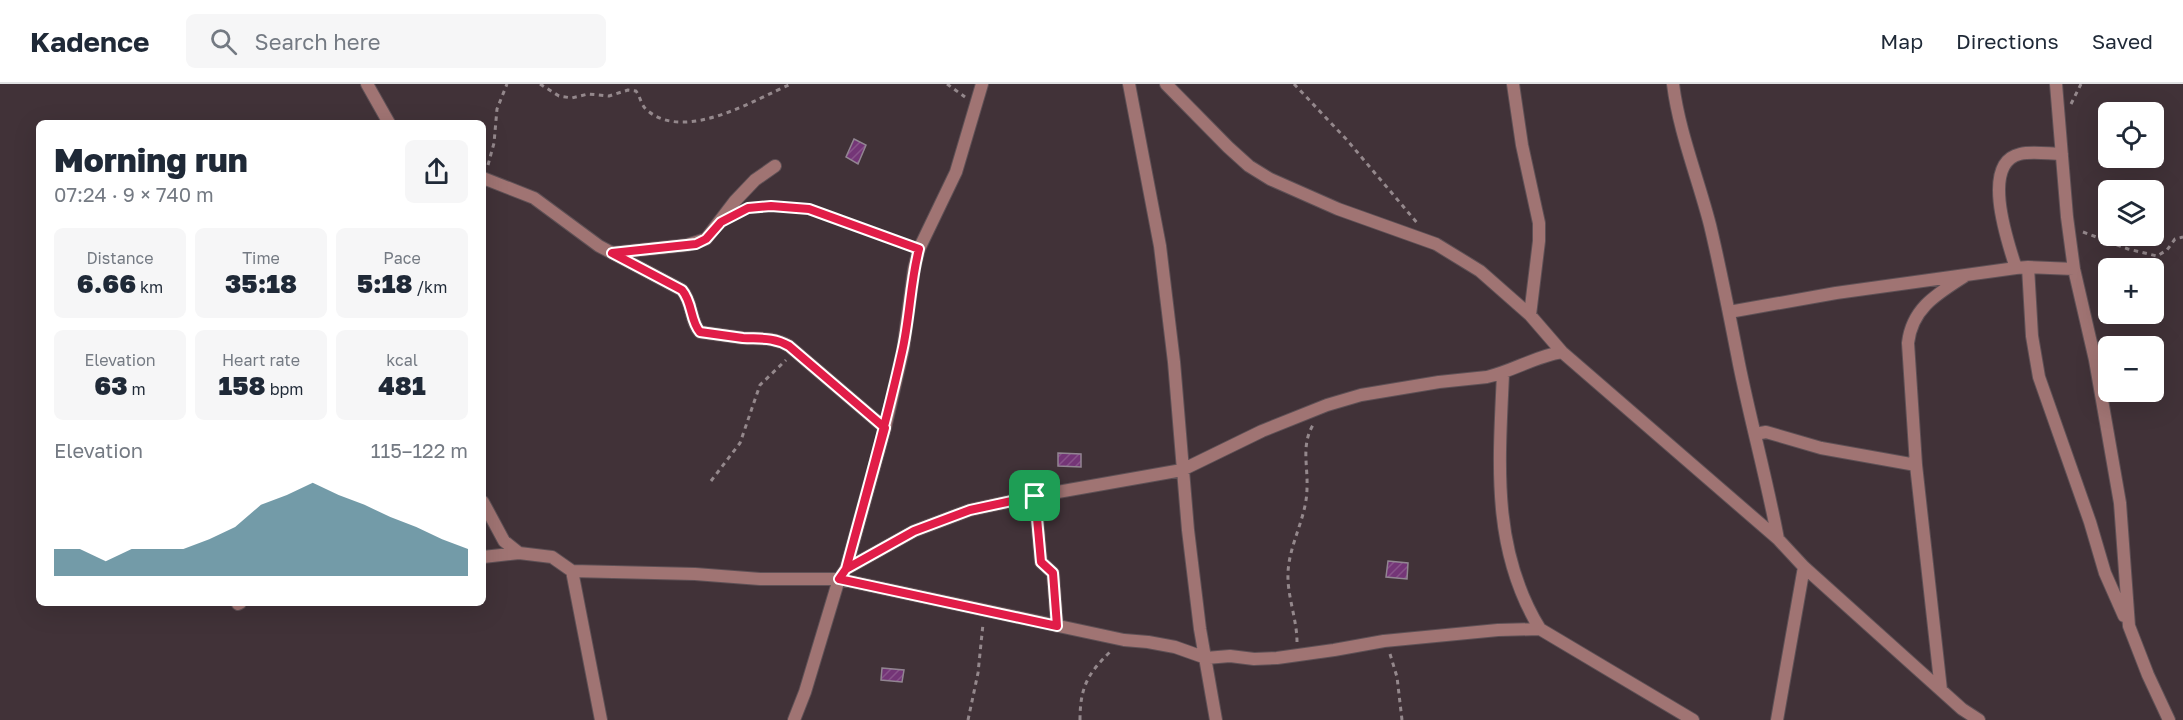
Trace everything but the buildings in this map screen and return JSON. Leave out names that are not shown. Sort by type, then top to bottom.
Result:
[{"type":"street","points":[[367,84],[387,120]]},
{"type":"street","points":[[794,720],[842,574],[885,428],[903,350],[914,269],[922,238],[956,172],[982,84]]},
{"type":"street","points":[[1129,84],[1160,246],[1174,362],[1182,470],[1200,629],[1216,720]]},
{"type":"street","points":[[1166,84],[1228,147],[1270,179],[1338,208],[1436,244],[1480,271],[1530,315],[1562,352],[1778,539],[1804,567],[1962,709],[1979,720]]},
{"type":"street","points":[[1513,84],[1522,145],[1539,223],[1539,251],[1530,315]]},
{"type":"street","points":[[1673,84],[1678,117],[1698,177],[1730,312],[1778,539]]},
{"type":"street","points":[[2056,84],[2074,269],[2095,360],[2120,503],[2129,626]]},
{"type":"street","points":[[2062,154],[2020,154],[2008,159],[2001,170],[2000,206],[2007,238],[2022,268],[2039,377],[2093,530],[2105,573],[2169,720]]},
{"type":"street","points":[[612,253],[696,244],[706,239],[735,201],[755,180],[776,166]]},
{"type":"street","points":[[486,180],[534,198],[588,239],[682,290],[688,297],[695,325],[700,332],[779,340],[799,353],[885,428]]},
{"type":"street","points":[[1730,312],[1836,293],[2022,268],[2074,269]]},
{"type":"street","points":[[1941,690],[1916,465],[1908,343],[1918,312],[1925,304],[1965,276]]},
{"type":"street","points":[[842,574],[914,531],[970,510],[1182,470],[1262,431],[1327,405],[1393,389],[1503,374],[1546,355],[1562,352]]},
{"type":"street","points":[[1503,374],[1499,493],[1504,531],[1517,585],[1540,629],[1693,720]]},
{"type":"street","points":[[1755,434],[1766,432],[1821,448],[1916,465]]},
{"type":"street","points":[[1035,496],[1041,562],[1053,573],[1057,626]]},
{"type":"street","points":[[486,508],[504,541],[519,553]]},
{"type":"street","points":[[486,557],[519,553],[552,557],[572,572],[695,574],[759,579],[842,574],[982,610],[1124,640],[1175,647],[1206,658],[1230,656],[1254,659],[1297,656],[1384,641],[1498,630],[1540,629]]},
{"type":"street","points":[[1777,720],[1804,567]]},
{"type":"street","points":[[572,572],[601,720]]},
{"type":"path","points":[[486,172],[494,142],[497,109],[507,84]]},
{"type":"path","points":[[540,84],[559,96],[573,98],[588,94],[609,96],[628,90],[636,91],[648,112],[668,121],[684,122],[726,113],[791,84]]},
{"type":"path","points":[[947,84],[975,106]]},
{"type":"path","points":[[1294,84],[1347,140],[1436,244]]},
{"type":"path","points":[[721,222],[748,208],[771,206],[809,209],[919,249]]},
{"type":"path","points":[[2069,227],[2157,256],[2163,254],[2175,239],[2183,237]]},
{"type":"path","points":[[711,481],[740,443],[760,385],[784,361],[799,353]]},
{"type":"path","points":[[1297,656],[1295,620],[1288,573],[1307,488],[1306,441],[1311,427],[1327,405]]},
{"type":"path","points":[[968,720],[978,673],[984,620],[982,610]]},
{"type":"path","points":[[1080,720],[1080,705],[1086,680],[1095,666],[1124,640]]},
{"type":"path","points":[[1384,641],[1391,655],[1402,720]]},
{"type":"route","points":[[1035,496],[970,510],[914,531],[846,569],[885,428],[779,340],[700,332],[695,325],[688,297],[682,290],[612,253],[696,244],[706,239],[721,222],[748,208],[771,206],[809,209],[919,249],[914,269],[903,350],[885,428],[865,498],[846,569],[839,579],[1057,626],[1055,581],[1052,570],[1041,562],[1035,496]]}]
